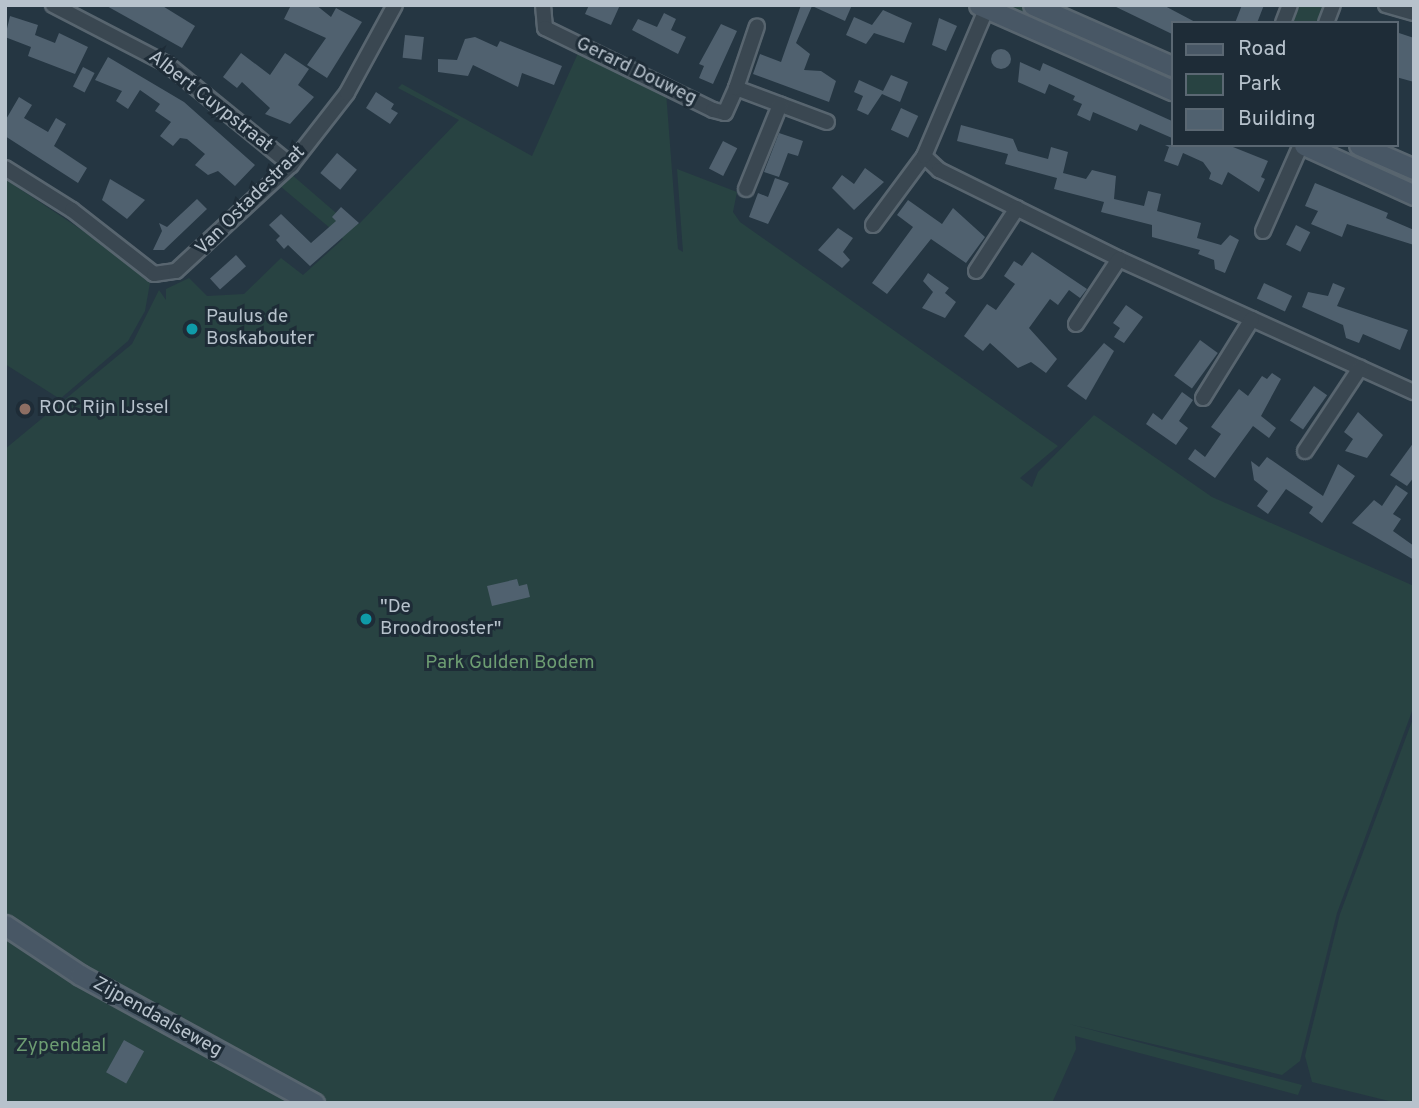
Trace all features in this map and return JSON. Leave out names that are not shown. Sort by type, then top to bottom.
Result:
[{"type":"street","name":"Albert Cuypstraat","points":[[53,5],[167,64],[291,165]]},
{"type":"street","name":"Van Ostadestraat","points":[[5,168],[160,276],[192,260],[291,165],[347,93],[395,5]]},
{"type":"street","name":"Gerard Douweg","points":[[542,5],[545,28],[713,110],[725,113],[757,26]]},
{"type":"street","points":[[1033,5],[1170,65]]},
{"type":"street","points":[[1386,5],[1414,13]]},
{"type":"street","points":[[873,225],[924,156],[984,6],[1170,89]]},
{"type":"street","points":[[736,88],[827,121]]},
{"type":"street","points":[[746,189],[780,105]]},
{"type":"street","points":[[1263,231],[1302,147]]},
{"type":"street","points":[[1307,147],[1414,195]]},
{"type":"street","points":[[1364,147],[1414,169]]},
{"type":"street","points":[[924,156],[939,170],[1119,259],[1414,392]]},
{"type":"street","points":[[976,271],[1017,208]]},
{"type":"street","points":[[1076,324],[1119,259]]},
{"type":"street","points":[[1203,398],[1252,319]]},
{"type":"street","points":[[1305,451],[1360,368]]},
{"type":"street","name":"Zijpendaalseweg","points":[[5,925],[80,975],[314,1103]]},
{"type":"green space","points":[[1002,5],[1025,5],[1170,69],[1170,83]]},
{"type":"green space","points":[[1297,5],[1326,5],[1320,21],[1290,21]]},
{"type":"green space","name":"Park Gulden Bodem","points":[[579,51],[666,92],[678,249],[683,252],[677,169],[737,192],[733,212],[740,222],[1058,446],[1020,478],[1032,487],[1038,472],[1094,415],[1212,497],[1414,586],[1414,706],[1337,913],[1300,1061],[1282,1075],[1069,1024],[1302,1085],[1298,1095],[1075,1036],[1076,1049],[1052,1103],[328,1103],[279,1070],[271,1073],[83,969],[5,916],[5,449],[132,344],[159,290],[166,300],[166,289],[189,278],[207,296],[244,294],[281,258],[303,275],[343,239],[280,186],[291,174],[350,225],[359,224],[459,120],[398,88],[402,84],[532,156]]},
{"type":"green space","points":[[5,179],[130,262],[150,283],[145,311],[128,341],[60,399],[5,364]]},
{"type":"green space","points":[[1414,716],[1414,1103],[1397,1103],[1312,1082],[1305,1056],[1340,914]]},
{"type":"green space","name":"Zypendaal","points":[[5,933],[296,1103],[5,1103]]},
{"type":"building","points":[[105,5],[161,5],[195,26],[182,48]]},
{"type":"building","points":[[291,5],[316,5],[331,17],[336,8],[362,22],[327,78],[307,65],[326,38],[284,19]]},
{"type":"building","points":[[589,5],[620,5],[611,25],[585,14]]},
{"type":"building","points":[[801,5],[852,5],[845,21],[812,6],[796,43],[810,54],[804,70],[821,71],[836,81],[829,102],[753,74],[760,54],[781,62]]},
{"type":"building","points":[[1112,5],[1163,5],[1193,21],[1170,21],[1170,33]]},
{"type":"building","points":[[1242,5],[1264,5],[1258,21],[1236,21]]},
{"type":"building","points":[[883,10],[912,23],[904,43],[874,33],[866,44],[846,35],[854,17],[872,25]]},
{"type":"building","points":[[664,13],[676,19],[671,30],[686,37],[678,54],[632,30],[638,19],[657,27]]},
{"type":"building","points":[[10,16],[38,25],[35,35],[55,43],[59,33],[88,47],[75,74],[28,56],[31,47],[5,37]]},
{"type":"building","points":[[939,18],[957,26],[946,51],[932,45]]},
{"type":"building","points":[[721,24],[737,31],[713,84],[699,78],[704,66],[699,64]]},
{"type":"building","points":[[1398,33],[1414,38],[1414,82],[1398,78]]},
{"type":"building","points":[[405,35],[424,37],[421,60],[403,58]]},
{"type":"building","points":[[475,37],[497,47],[500,41],[562,66],[554,85],[522,73],[518,87],[473,65],[468,76],[438,72],[438,59],[457,60],[465,39]]},
{"type":"building","points":[[1001,49],[1008,52],[1011,59],[1008,66],[1001,69],[994,66],[991,59],[994,52]]},
{"type":"building","points":[[241,53],[270,75],[285,53],[309,69],[298,85],[314,97],[290,124],[265,114],[270,108],[242,82],[237,88],[223,77]]},
{"type":"building","points":[[108,57],[184,102],[255,165],[235,186],[218,171],[208,175],[195,165],[205,154],[187,139],[180,138],[173,146],[160,136],[171,122],[155,111],[160,104],[140,90],[128,109],[116,101],[122,91],[95,80]]},
{"type":"building","points":[[1020,62],[1040,71],[1043,63],[1170,120],[1170,137],[1140,124],[1137,131],[1093,112],[1090,121],[1077,115],[1082,104],[1073,100],[1075,96],[1049,84],[1045,94],[1018,82]]},
{"type":"building","points":[[83,67],[95,73],[85,93],[73,87]]},
{"type":"building","points":[[891,75],[908,82],[900,102],[882,94],[868,115],[857,110],[863,96],[854,92],[859,80],[883,91]]},
{"type":"building","points":[[376,92],[394,104],[391,109],[398,113],[390,124],[366,108]]},
{"type":"building","points":[[19,97],[32,105],[24,118],[48,132],[56,118],[66,124],[54,146],[87,168],[78,183],[5,136],[5,121]]},
{"type":"building","points":[[901,108],[918,116],[908,138],[891,130]]},
{"type":"building","points":[[961,125],[1013,139],[1018,151],[1048,159],[1051,147],[1068,152],[1063,173],[1086,179],[1092,170],[1116,176],[1114,199],[1144,206],[1148,191],[1161,194],[1157,211],[1201,223],[1197,238],[1221,245],[1230,235],[1239,240],[1225,273],[1215,269],[1214,260],[1198,254],[1200,250],[1152,237],[1152,225],[1101,212],[1104,202],[1054,189],[1057,178],[1005,164],[1008,154],[957,141]]},
{"type":"building","points":[[779,133],[803,141],[798,156],[788,153],[779,177],[764,172]]},
{"type":"building","points":[[723,141],[737,148],[723,176],[709,169]]},
{"type":"building","points":[[1165,145],[1233,147],[1268,161],[1261,177],[1265,179],[1259,192],[1228,172],[1222,185],[1209,179],[1211,173],[1203,162],[1183,153],[1178,166],[1164,161],[1169,147]]},
{"type":"building","points":[[337,153],[357,170],[340,190],[320,173]]},
{"type":"building","points":[[865,168],[884,182],[854,210],[832,188],[842,175],[854,184]]},
{"type":"building","points":[[775,178],[789,183],[768,224],[749,217],[758,193],[768,197]]},
{"type":"building","points":[[110,179],[145,200],[127,219],[102,200]]},
{"type":"building","points":[[1315,183],[1388,213],[1386,218],[1414,230],[1414,245],[1347,224],[1342,237],[1311,224],[1318,211],[1305,206]]},
{"type":"building","points":[[197,199],[207,209],[164,250],[153,250],[162,231],[159,223],[167,227]]},
{"type":"building","points":[[908,200],[942,224],[953,208],[985,237],[966,263],[931,239],[887,294],[872,283],[913,227],[897,215]]},
{"type":"building","points":[[341,207],[359,223],[310,266],[288,245],[284,249],[276,240],[280,236],[269,225],[281,214],[311,243],[336,221],[332,217]]},
{"type":"building","points":[[1296,225],[1310,232],[1300,252],[1286,245]]},
{"type":"building","points":[[838,228],[853,238],[843,252],[850,260],[842,268],[818,250]]},
{"type":"building","points":[[1032,252],[1087,289],[1080,298],[1069,290],[1058,305],[1050,299],[1029,328],[1057,359],[1046,373],[1031,362],[1018,368],[990,343],[983,351],[964,336],[987,304],[996,310],[1015,284],[1004,276],[1014,261],[1022,266]]},
{"type":"building","points":[[236,255],[246,266],[220,290],[210,278]]},
{"type":"building","points":[[928,273],[949,288],[945,293],[956,302],[945,318],[922,308],[933,292],[923,281]]},
{"type":"building","points":[[1264,283],[1292,296],[1285,312],[1257,298]]},
{"type":"building","points":[[1333,283],[1345,288],[1337,306],[1408,330],[1400,350],[1363,334],[1359,343],[1346,338],[1343,325],[1302,307],[1308,292],[1328,296]]},
{"type":"building","points":[[1126,305],[1143,317],[1124,343],[1114,337],[1120,328],[1113,323]]},
{"type":"building","points":[[1200,340],[1218,353],[1192,389],[1174,376]]},
{"type":"building","points":[[1104,343],[1114,351],[1086,400],[1067,386]]},
{"type":"building","points":[[1272,373],[1281,379],[1261,416],[1276,428],[1269,438],[1253,426],[1215,478],[1188,459],[1195,449],[1205,457],[1221,434],[1211,427],[1239,389],[1248,396],[1262,376],[1267,379]]},
{"type":"building","points":[[1314,386],[1327,395],[1303,430],[1290,420]]},
{"type":"building","points":[[1182,392],[1193,400],[1179,421],[1188,428],[1176,445],[1146,424],[1153,413],[1162,420]]},
{"type":"building","points":[[1358,412],[1383,435],[1367,458],[1345,451],[1353,439],[1344,432]]},
{"type":"building","points":[[1414,442],[1414,477],[1407,486],[1390,475]]},
{"type":"building","points":[[1267,457],[1323,496],[1338,464],[1355,476],[1322,523],[1309,513],[1313,507],[1286,489],[1268,514],[1257,506],[1268,491],[1254,480],[1251,461],[1259,467]]},
{"type":"building","points":[[1396,485],[1408,493],[1393,514],[1401,519],[1393,531],[1414,546],[1414,560],[1352,523],[1374,500],[1382,506]]},
{"type":"building","points":[[517,579],[519,586],[527,584],[530,597],[492,606],[487,586]]},
{"type":"building","points":[[124,1040],[144,1051],[126,1084],[106,1072]]},
{"type":"place","name":"Paulus de Boskabouter","points":[[192,329]]},
{"type":"place","name":"ROC Rijn IJssel","points":[[25,409]]},
{"type":"place","name":"\"De Broodrooster\"","points":[[366,619]]}]
